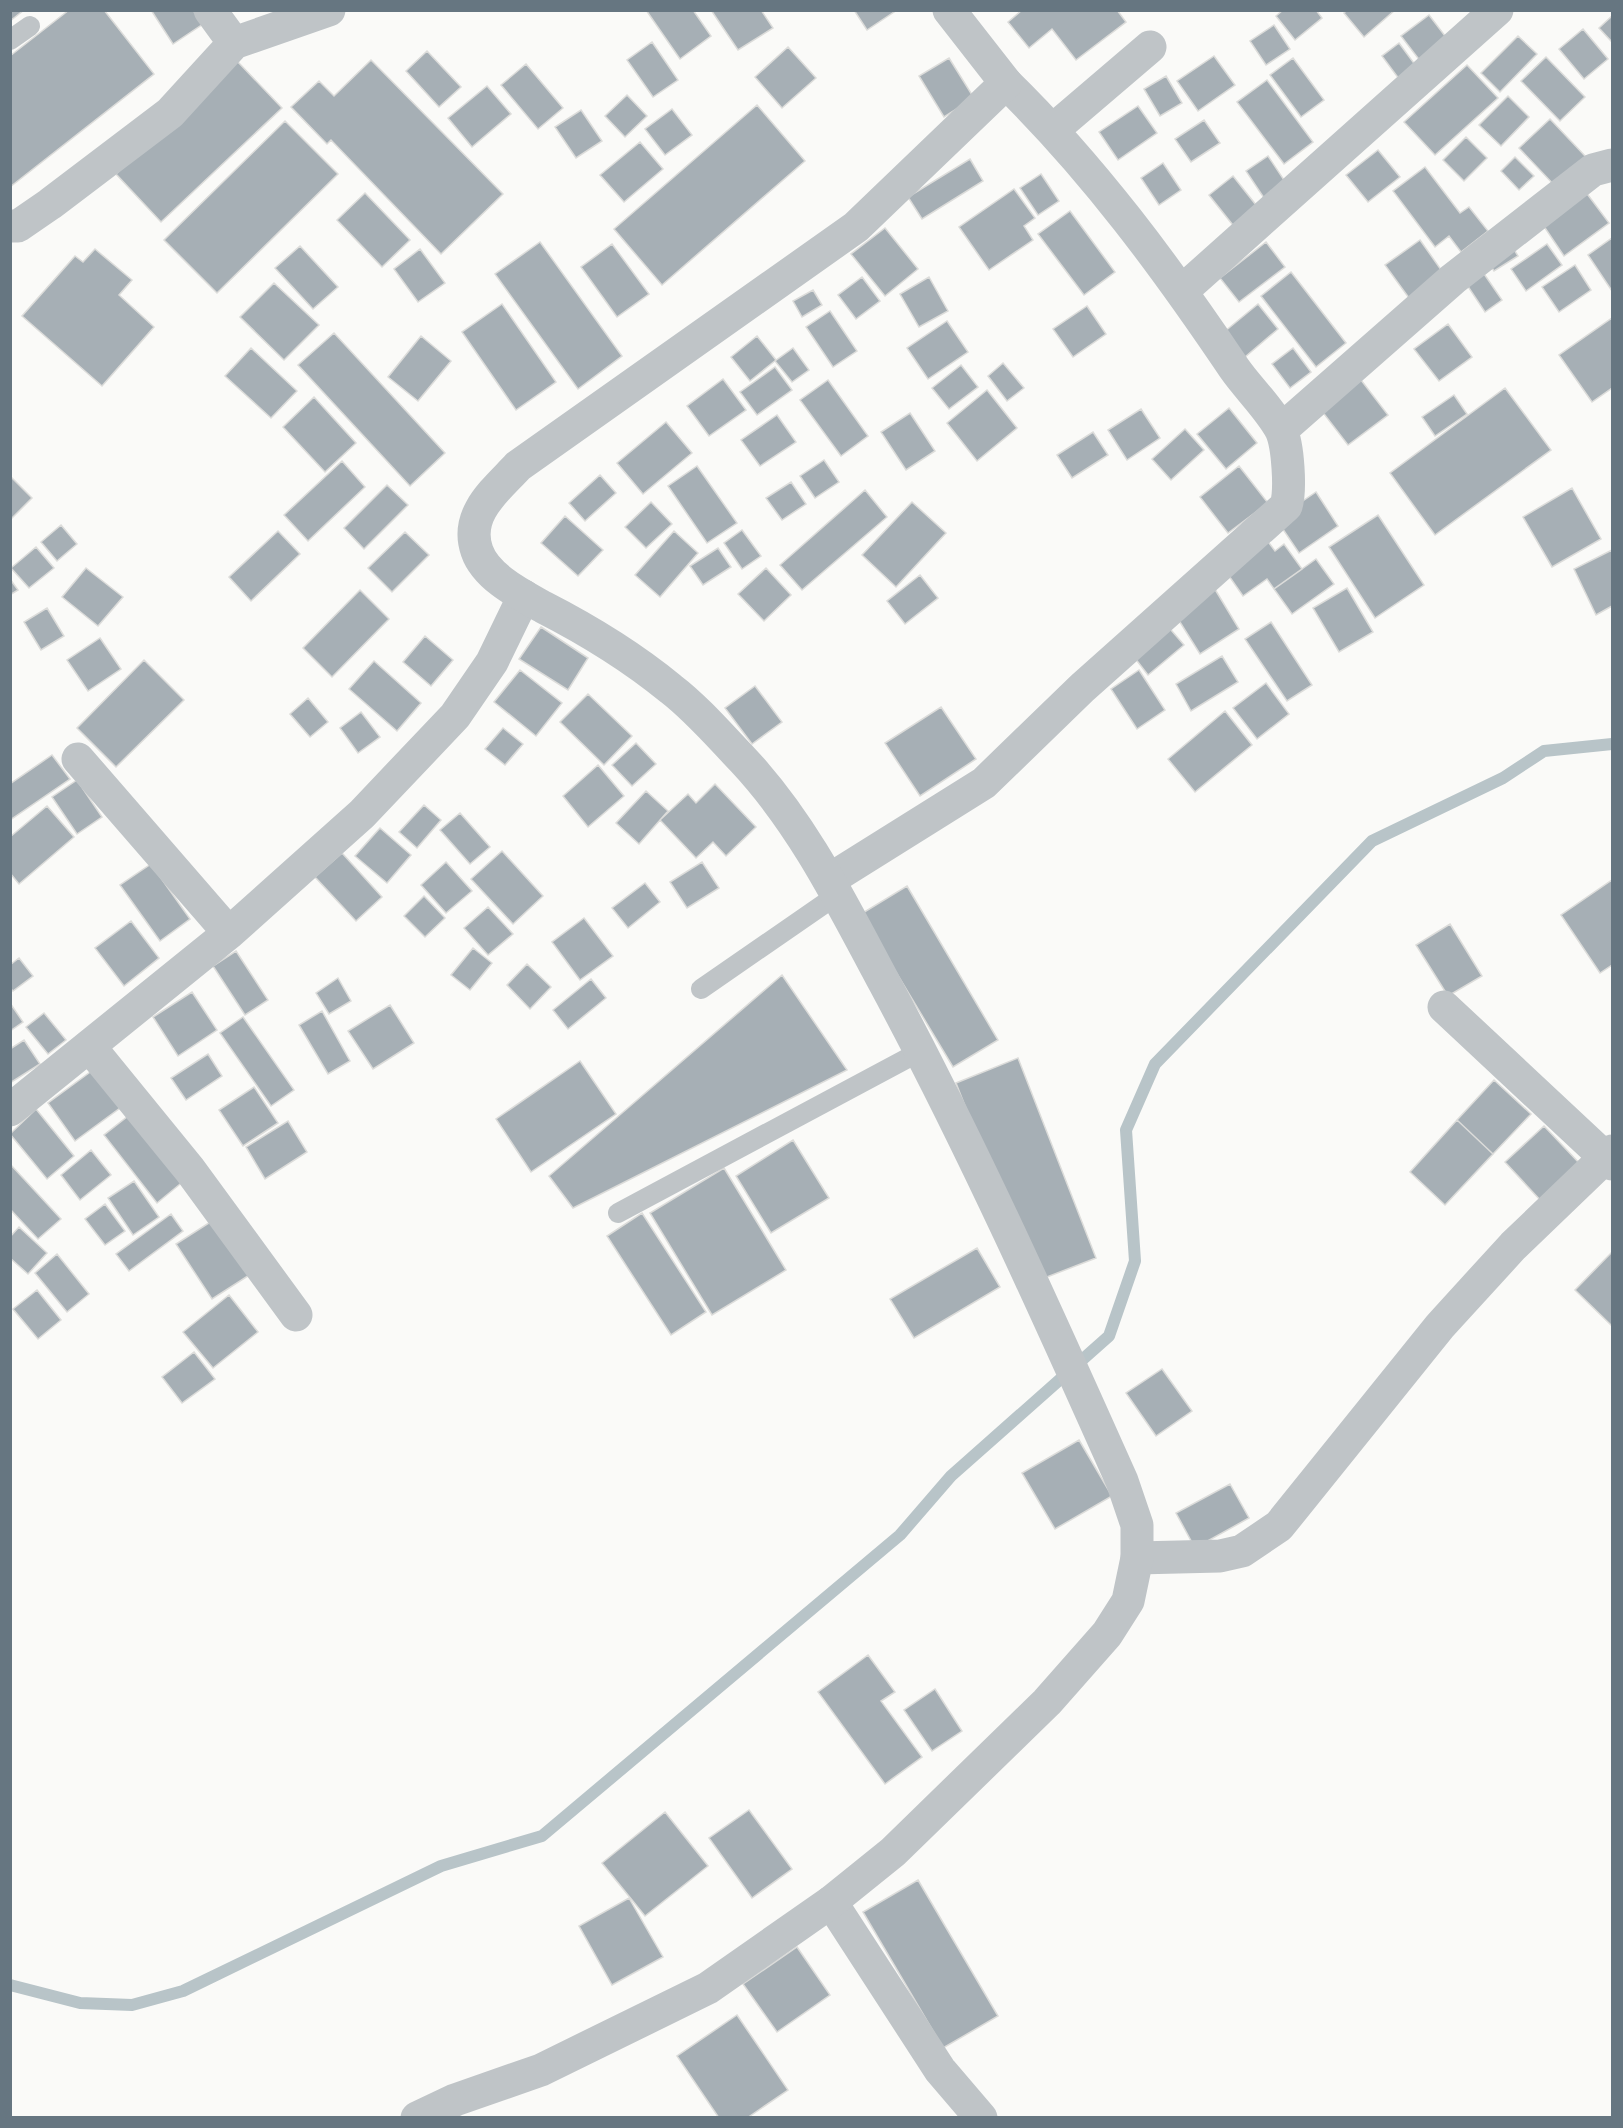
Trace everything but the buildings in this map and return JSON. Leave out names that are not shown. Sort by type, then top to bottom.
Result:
[{"type":"street","points":[[210,10],[234,43]]},
{"type":"street","points":[[13,230],[170,112],[234,43],[329,10]]},
{"type":"street","points":[[833,887],[984,783],[1082,688],[1286,506],[1289,492],[1281,430],[1243,381],[1182,291],[1053,129],[1006,83],[949,10]]},
{"type":"street","points":[[1182,291],[1497,10]]},
{"type":"street","points":[[1053,129],[1150,47]]},
{"type":"street","points":[[417,2118],[455,2100],[542,2070],[708,1989],[831,1902],[893,1852],[1047,1702],[1107,1634],[1128,1601],[1137,1558],[1137,1525],[1122,1481],[999,1206],[921,1051],[833,887],[781,804],[743,760],[672,690],[604,641],[524,596],[490,571],[477,553],[473,530],[480,507],[511,474],[537,452],[856,226],[1006,83]]},
{"type":"street","points":[[1281,430],[1453,279],[1593,170],[1612,165]]},
{"type":"street","points":[[10,1110],[229,933],[362,813],[455,716],[492,662],[524,596]]},
{"type":"street","points":[[78,759],[229,933]]},
{"type":"street","points":[[1137,1558],[1220,1556],[1242,1551],[1279,1526],[1440,1326],[1513,1246],[1610,1158],[1444,1007]]},
{"type":"street","points":[[89,1046],[190,1170],[296,1315]]},
{"type":"street","points":[[831,1902],[940,2070],[981,2118]]},
{"type":"lane","points":[[10,40],[30,26]]},
{"type":"lane","points":[[701,989],[833,887]]},
{"type":"lane","points":[[618,1213],[921,1051]]},
{"type":"waterway","points":[[10,1985],[80,2003],[132,2005],[183,1991],[441,1866],[542,1836],[900,1535],[951,1476],[1109,1336],[1135,1261],[1126,1130],[1155,1064],[1372,841],[1503,778],[1544,751],[1612,744]]}]
